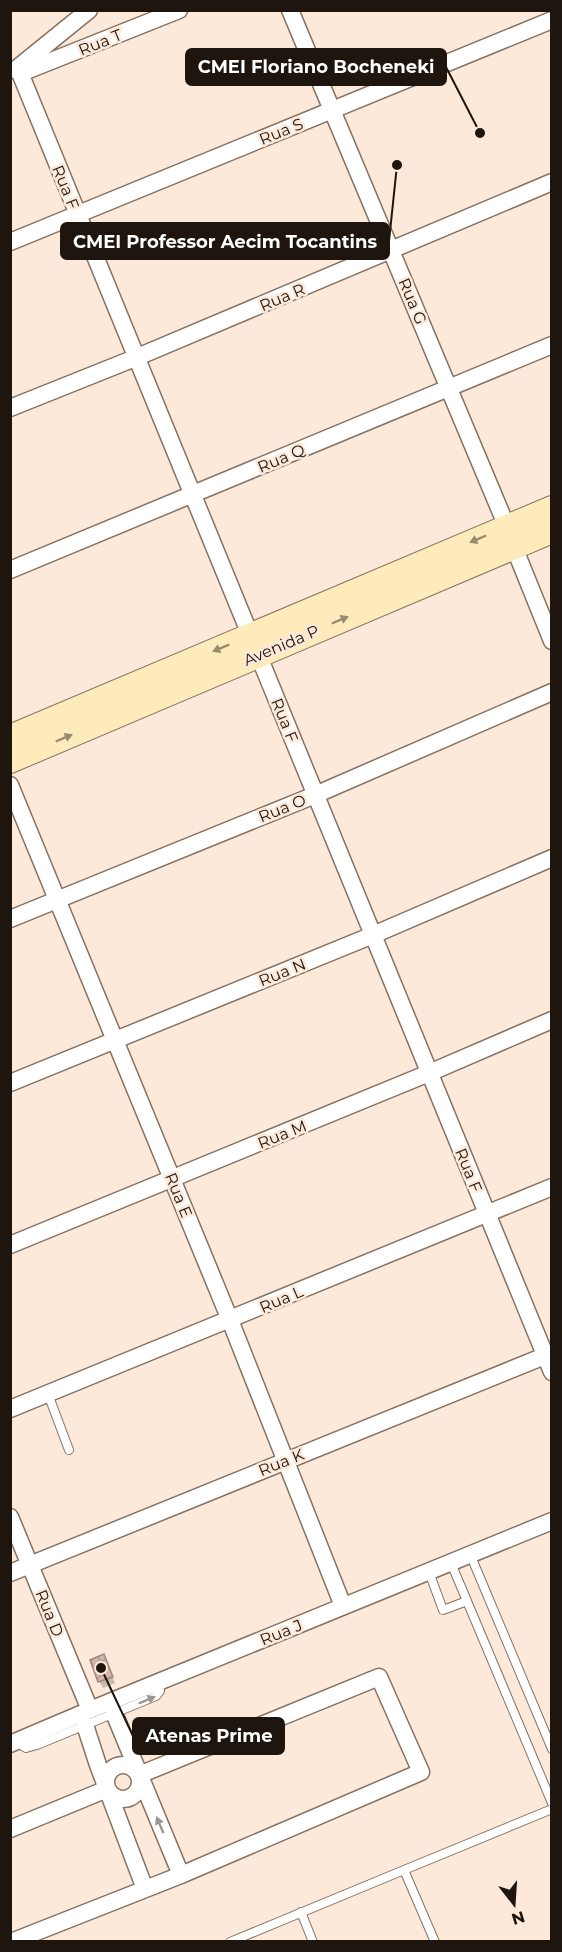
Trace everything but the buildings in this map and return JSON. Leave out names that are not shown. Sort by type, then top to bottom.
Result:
[{"type":"street","name":"Rua T","points":[[17,72],[179,10]]},
{"type":"street","name":"Rua G","points":[[290,10],[449,388],[552,641]]},
{"type":"street","points":[[17,72],[81,13]]},
{"type":"street","name":"Rua S","points":[[10,242],[552,20]]},
{"type":"street","name":"Rua F","points":[[17,72],[255,645],[487,1214],[548,1354],[552,1372]]},
{"type":"street","name":"Rua R","points":[[10,408],[392,251],[552,182]]},
{"type":"street","name":"Rua Q","points":[[10,570],[552,345]]},
{"type":"street","name":"Avenida P","points":[[10,737],[255,645],[510,537],[552,508]]},
{"type":"street","name":"Avenida P","points":[[510,537],[552,531]]},
{"type":"street","name":"Avenida P","points":[[10,761],[255,645]]},
{"type":"street","name":"Rua O","points":[[10,919],[315,795],[552,692]]},
{"type":"street","name":"Rua E","points":[[10,785],[173,1179],[343,1606]]},
{"type":"street","name":"Rua N","points":[[10,1083],[373,935],[552,858]]},
{"type":"street","name":"Rua M","points":[[10,1245],[552,1020]]},
{"type":"street","name":"Rua L","points":[[10,1409],[552,1187]]},
{"type":"street","name":"Rua K","points":[[10,1573],[548,1354]]},
{"type":"street","name":"Rua D","points":[[10,1517],[88,1717],[106,1789],[145,1889]]},
{"type":"street","name":"Rua J","points":[[13,1743],[88,1717],[159,1682],[552,1521]]},
{"type":"street","points":[[11,1941],[181,1875],[421,1772],[379,1677],[139,1775]]},
{"type":"street","points":[[114,1713],[181,1875]]},
{"type":"street","points":[[121,1764],[132,1767],[139,1775],[139,1787],[126,1799],[115,1797],[106,1789],[105,1778],[116,1766],[121,1764]]},
{"type":"street","points":[[10,1829],[106,1789]]},
{"type":"lane","points":[[48,1394],[69,1450]]},
{"type":"lane","points":[[470,1554],[552,1749]]},
{"type":"lane","points":[[451,1563],[552,1803]]},
{"type":"lane","points":[[429,1572],[443,1610],[467,1601]]},
{"type":"lane","points":[[88,1717],[114,1713],[156,1696],[160,1691],[159,1682]]},
{"type":"lane","points":[[230,1941],[552,1809]]},
{"type":"lane","points":[[404,1870],[435,1941]]},
{"type":"lane","points":[[301,1912],[313,1941]]},
{"type":"place","name":"CMEI Floriano Bocheneki","points":[[480,133]]},
{"type":"place","name":"CMEI Professor Aecim Tocantins","points":[[397,165]]},
{"type":"place","name":"Atenas Prime","points":[[101,1668]]}]
